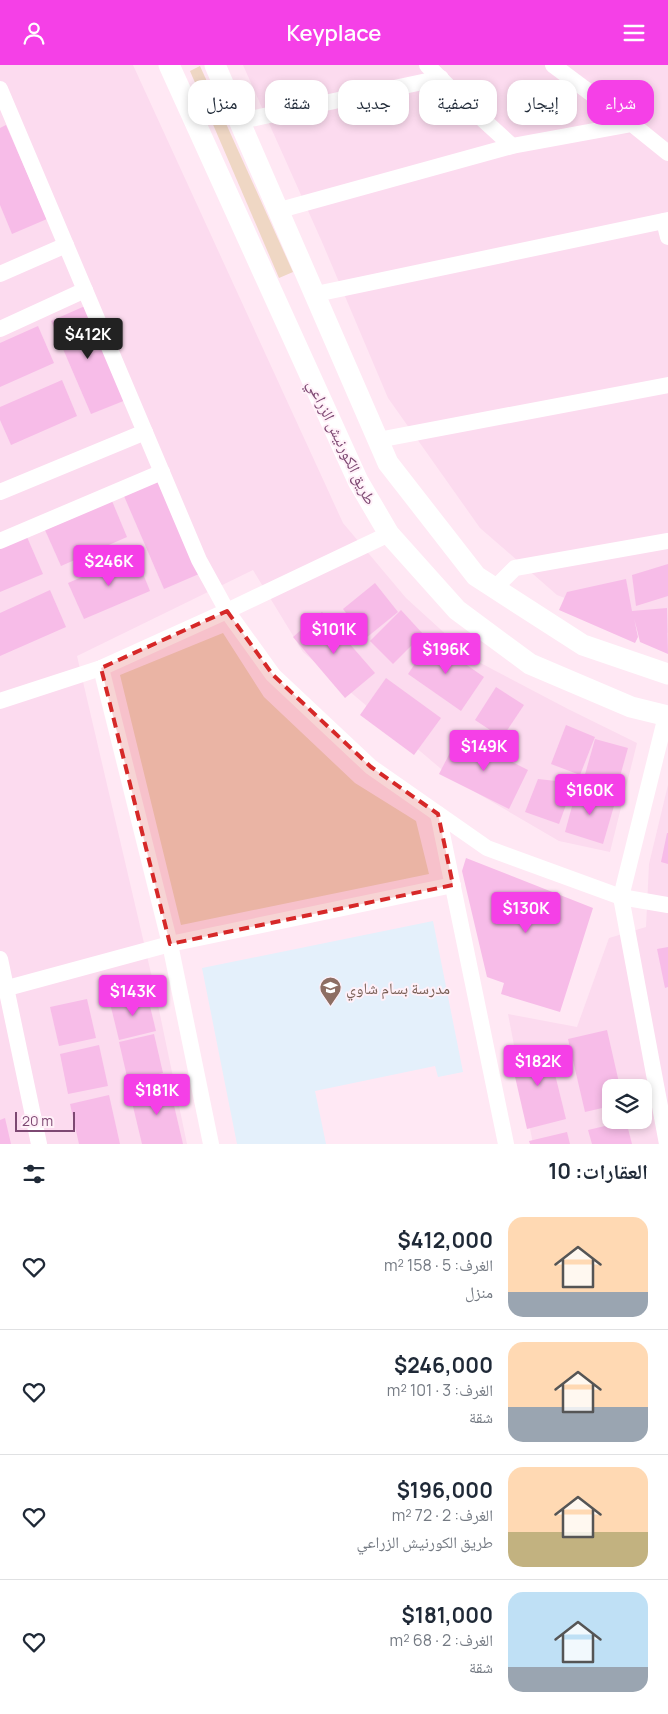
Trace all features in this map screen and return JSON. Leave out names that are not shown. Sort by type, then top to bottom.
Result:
[{"type":"street","name":"طريق الكورنيش الزراعي","points":[[170,65],[358,481],[389,534],[457,611],[530,664],[631,707],[667,716]]},
{"type":"street","points":[[215,65],[222,80]]},
{"type":"street","points":[[427,65],[512,146]]},
{"type":"street","points":[[554,65],[587,90]]},
{"type":"street","points":[[255,118],[441,78]]},
{"type":"street","points":[[0,89],[6,120],[66,245],[199,560],[227,611],[273,675],[371,767],[487,848],[621,897],[668,905]]},
{"type":"street","points":[[243,125],[388,463],[476,576],[583,645],[668,674]]},
{"type":"street","points":[[280,210],[512,146],[627,125]]},
{"type":"street","points":[[633,125],[668,153]]},
{"type":"street","points":[[316,295],[667,226]]},
{"type":"street","points":[[0,274],[66,245]]},
{"type":"street","points":[[0,329],[85,290]]},
{"type":"street","points":[[378,440],[668,385]]},
{"type":"street","points":[[0,492],[145,432]]},
{"type":"street","points":[[0,541],[162,471]]},
{"type":"street","points":[[0,701],[101,668],[389,534]]},
{"type":"street","points":[[495,588],[515,568],[668,541]]},
{"type":"street","points":[[101,668],[170,944],[211,1144]]},
{"type":"street","points":[[667,716],[621,897],[661,1077],[667,1144]]},
{"type":"street","points":[[438,814],[506,1144]]},
{"type":"street","points":[[3,989],[170,944],[453,885]]},
{"type":"street","points":[[0,959],[3,989],[39,1144]]},
{"type":"highlighted area","points":[[227,611],[273,675],[371,767],[438,814],[453,885],[170,944],[101,668]]},
{"type":"shaded area","points":[[0,65],[133,65],[343,523],[406,598],[473,659],[637,743],[610,852],[559,841],[453,779],[303,652],[253,570],[77,656],[154,986],[187,1144],[0,1144]]},
{"type":"shaded area","points":[[243,65],[668,65],[668,633],[622,620],[557,595],[480,528],[388,398],[270,125],[328,125],[328,80],[265,80],[265,114],[255,92],[255,80],[250,80]]},
{"type":"shaded area","points":[[200,66],[206,80],[194,80],[190,71]]},
{"type":"shaded area","points":[[213,125],[227,125],[293,272],[279,278]]},
{"type":"shaded area","points":[[223,633],[264,697],[355,783],[416,821],[429,874],[181,925],[120,675]]},
{"type":"shaded area","points":[[668,785],[668,1144],[533,1144],[508,1014],[577,1027],[609,938],[646,927],[649,864]]},
{"type":"shaded area","name":"مدرسة بسام شاوي","points":[[433,921],[463,1072],[438,1077],[435,1066],[315,1091],[326,1144],[237,1144],[202,968]]},
{"type":"building","points":[[6,125],[47,219],[12,234],[0,205],[0,128]]},
{"type":"building","points":[[85,306],[126,400],[91,414],[51,321]]},
{"type":"building","points":[[38,326],[54,363],[0,387],[0,343]]},
{"type":"building","points":[[62,380],[77,416],[11,445],[0,420],[0,407]]},
{"type":"building","points":[[158,481],[199,574],[164,589],[124,496]]},
{"type":"building","points":[[112,501],[127,537],[61,566],[45,530]]},
{"type":"building","points":[[27,537],[43,574],[0,592],[0,549]]},
{"type":"building","points":[[135,554],[150,591],[84,619],[68,583]]},
{"type":"building","points":[[668,564],[668,596],[636,606],[632,575]]},
{"type":"building","points":[[626,579],[632,611],[667,608],[668,654],[640,642],[634,618],[638,637],[635,643],[559,610],[567,592]]},
{"type":"building","points":[[375,583],[398,612],[366,638],[343,609]]},
{"type":"building","points":[[50,590],[66,627],[0,656],[0,613]]},
{"type":"building","points":[[401,610],[423,634],[393,664],[370,641]]},
{"type":"building","points":[[322,612],[375,673],[345,698],[293,637]]},
{"type":"building","points":[[431,640],[484,677],[461,711],[408,674]]},
{"type":"building","points":[[386,678],[441,718],[414,755],[360,715]]},
{"type":"building","points":[[496,687],[524,705],[502,738],[475,720]]},
{"type":"building","points":[[566,725],[595,737],[580,775],[551,764]]},
{"type":"building","points":[[459,735],[528,770],[509,809],[439,774]]},
{"type":"building","points":[[595,739],[628,748],[617,787],[584,778]]},
{"type":"building","points":[[538,779],[574,783],[559,824],[525,812]]},
{"type":"building","points":[[577,788],[616,799],[603,844],[565,832]]},
{"type":"building","points":[[668,833],[668,864],[661,862]]},
{"type":"building","points":[[466,858],[593,908],[560,1012],[501,994],[504,983],[487,977],[462,871]]},
{"type":"building","points":[[668,947],[668,987],[665,988],[657,949]]},
{"type":"building","points":[[147,994],[156,1031],[119,1040],[110,1003]]},
{"type":"building","points":[[87,999],[96,1038],[59,1046],[50,1007]]},
{"type":"building","points":[[607,1030],[618,1079],[602,1079],[602,1108],[585,1112],[568,1039]]},
{"type":"building","points":[[154,1034],[163,1073],[128,1081],[119,1042]]},
{"type":"building","points":[[99,1045],[108,1086],[68,1094],[60,1054]]},
{"type":"building","points":[[548,1046],[566,1119],[527,1129],[510,1055]]},
{"type":"building","points":[[169,1084],[183,1144],[142,1144],[130,1094]]},
{"type":"building","points":[[109,1095],[120,1144],[79,1144],[70,1104]]},
{"type":"building","points":[[5,1118],[11,1144],[0,1144],[0,1120]]},
{"type":"building","points":[[602,1127],[602,1129],[628,1129],[632,1144],[592,1144],[588,1130]]},
{"type":"building","points":[[567,1132],[570,1144],[530,1144],[529,1141]]},
{"type":"place","name":"مدرسة بسام شاوي","points":[[330,1007]]}]
